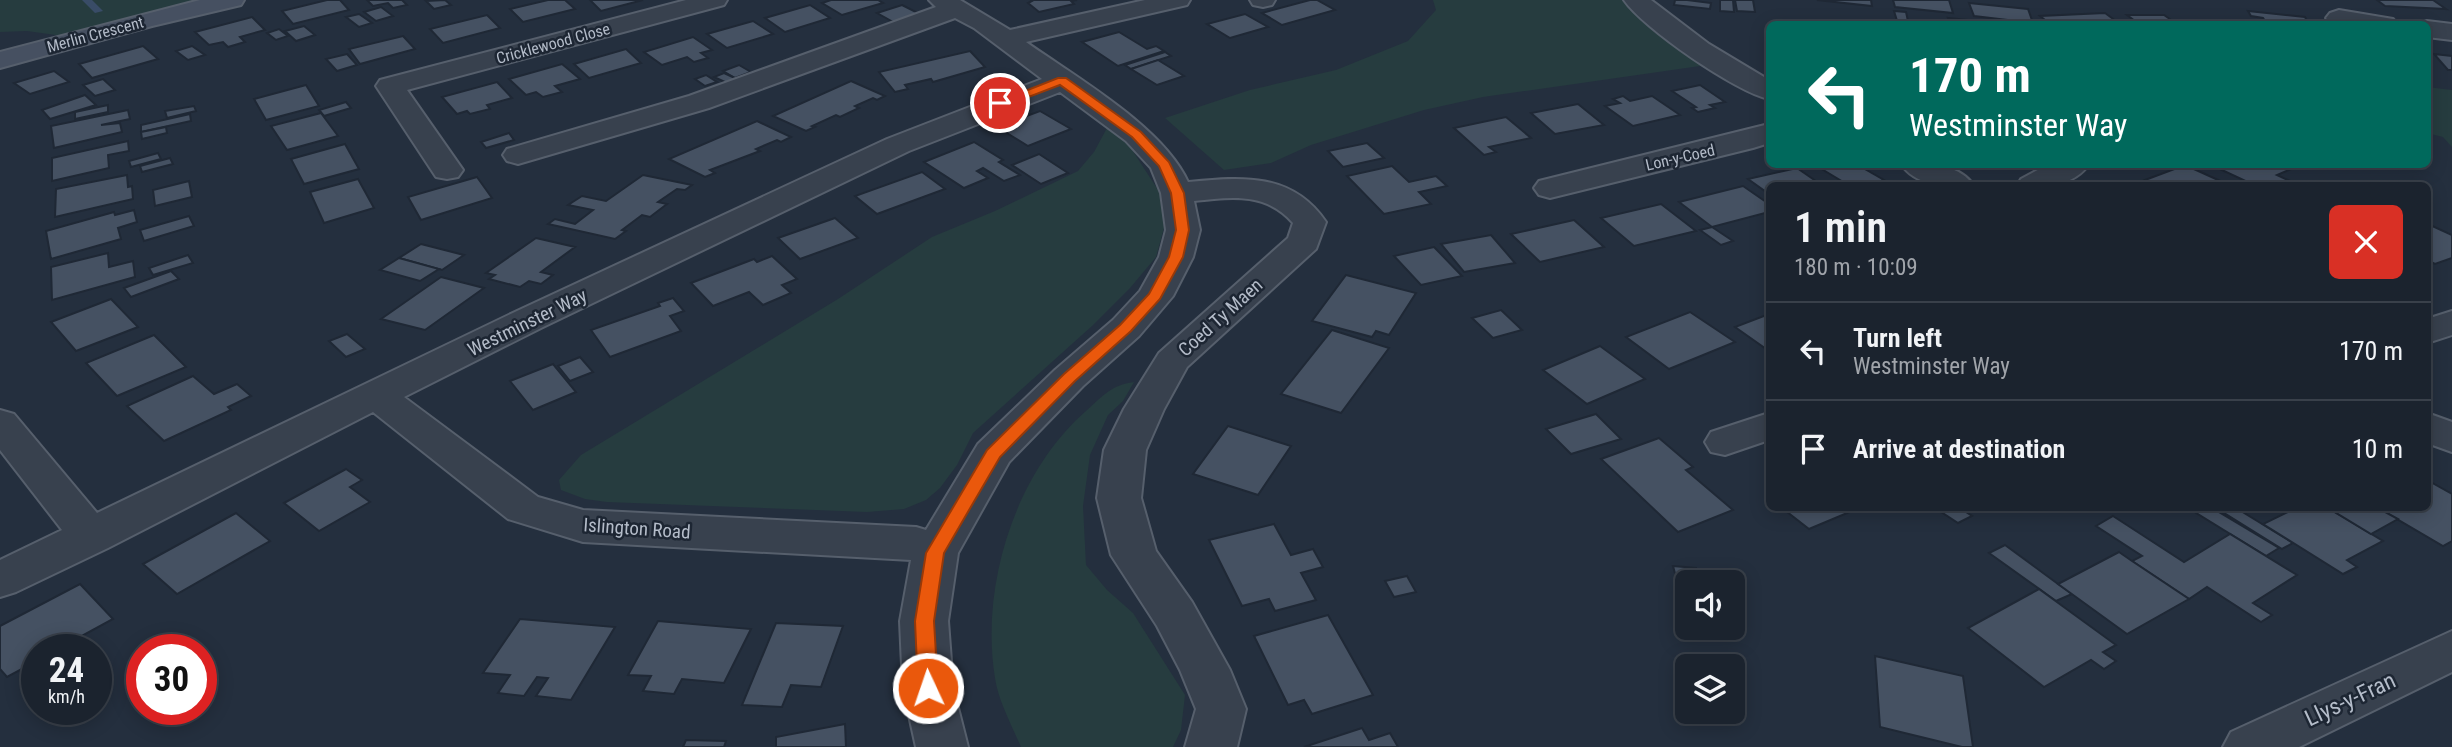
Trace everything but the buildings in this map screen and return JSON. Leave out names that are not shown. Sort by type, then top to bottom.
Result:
[{"type":"street","name":"Merlin Crescent","points":[[0,60],[232,0]]},
{"type":"street","name":"Cricklewood Close","points":[[447,170],[384,80],[715,0]]},
{"type":"street","points":[[1005,39],[1178,0]]},
{"type":"street","points":[[1636,0],[1663,24],[1707,55],[1766,89]]},
{"type":"street","points":[[519,155],[699,102],[948,4],[983,23],[1137,135],[1165,164],[1177,193],[1182,230],[1176,257],[1155,296],[1126,328],[1069,378],[993,454],[935,553],[925,621],[928,688],[942,747]]},
{"type":"street","points":[[2339,18],[2362,21]]},
{"type":"street","points":[[2431,29],[2452,32]]},
{"type":"street","name":"Westminster Way","points":[[0,580],[530,319],[898,145],[1062,81]]},
{"type":"street","name":"Lon-y-Coed","points":[[1550,188],[1766,134]]},
{"type":"street","points":[[1565,156],[1591,178]]},
{"type":"street","points":[[1924,168],[1951,182]]},
{"type":"street","points":[[2040,182],[2066,168]]},
{"type":"street","name":"Coed Ty Maen","points":[[1177,193],[1241,188],[1274,191],[1289,199],[1310,222],[1304,242],[1172,361],[1144,409],[1125,450],[1119,498],[1134,555],[1175,615],[1205,670],[1221,709],[1211,747]]},
{"type":"street","points":[[2431,330],[2452,322]]},
{"type":"street","name":"Islington Road","points":[[377,396],[523,509],[597,527],[916,543],[935,553]]},
{"type":"street","points":[[0,423],[92,537]]},
{"type":"street","points":[[1725,442],[1766,427]]},
{"type":"street","points":[[2431,428],[2452,439]]},
{"type":"street","name":"Llys-y-Fran","points":[[2249,747],[2452,650]]},
{"type":"green space","points":[[0,0],[205,0],[63,36],[27,31],[0,32]]},
{"type":"green space","points":[[1433,0],[1623,0],[1654,32],[1707,65],[1483,97],[1424,110],[1311,145],[1271,163],[1224,170],[1165,118],[1250,90],[1336,70],[1408,41],[1436,10]]},
{"type":"green space","points":[[2431,87],[2452,90],[2452,147],[2443,137],[2431,134]]},
{"type":"green space","points":[[1107,128],[1123,136],[1160,193],[1165,224],[1156,257],[1092,326],[973,433],[957,465],[940,488],[926,500],[904,509],[867,512],[607,502],[585,499],[561,490],[559,480],[581,455],[838,299],[932,237],[995,211],[1078,171],[1094,152]]},
{"type":"green space","points":[[1134,382],[1123,401],[1108,415],[1090,455],[1083,506],[1086,565],[1107,590],[1133,613],[1185,695],[1181,730],[1173,747],[1021,747],[997,686],[992,643],[998,569],[1008,533],[1022,498],[1061,436],[1108,392]]},
{"type":"waterway","points":[[87,0],[98,11]]},
{"type":"route","points":[[928,688],[925,621],[935,553],[993,454],[1069,378],[1126,328],[1155,296],[1176,257],[1182,230],[1177,193],[1165,164],[1137,135],[1062,81],[1000,103]]}]
